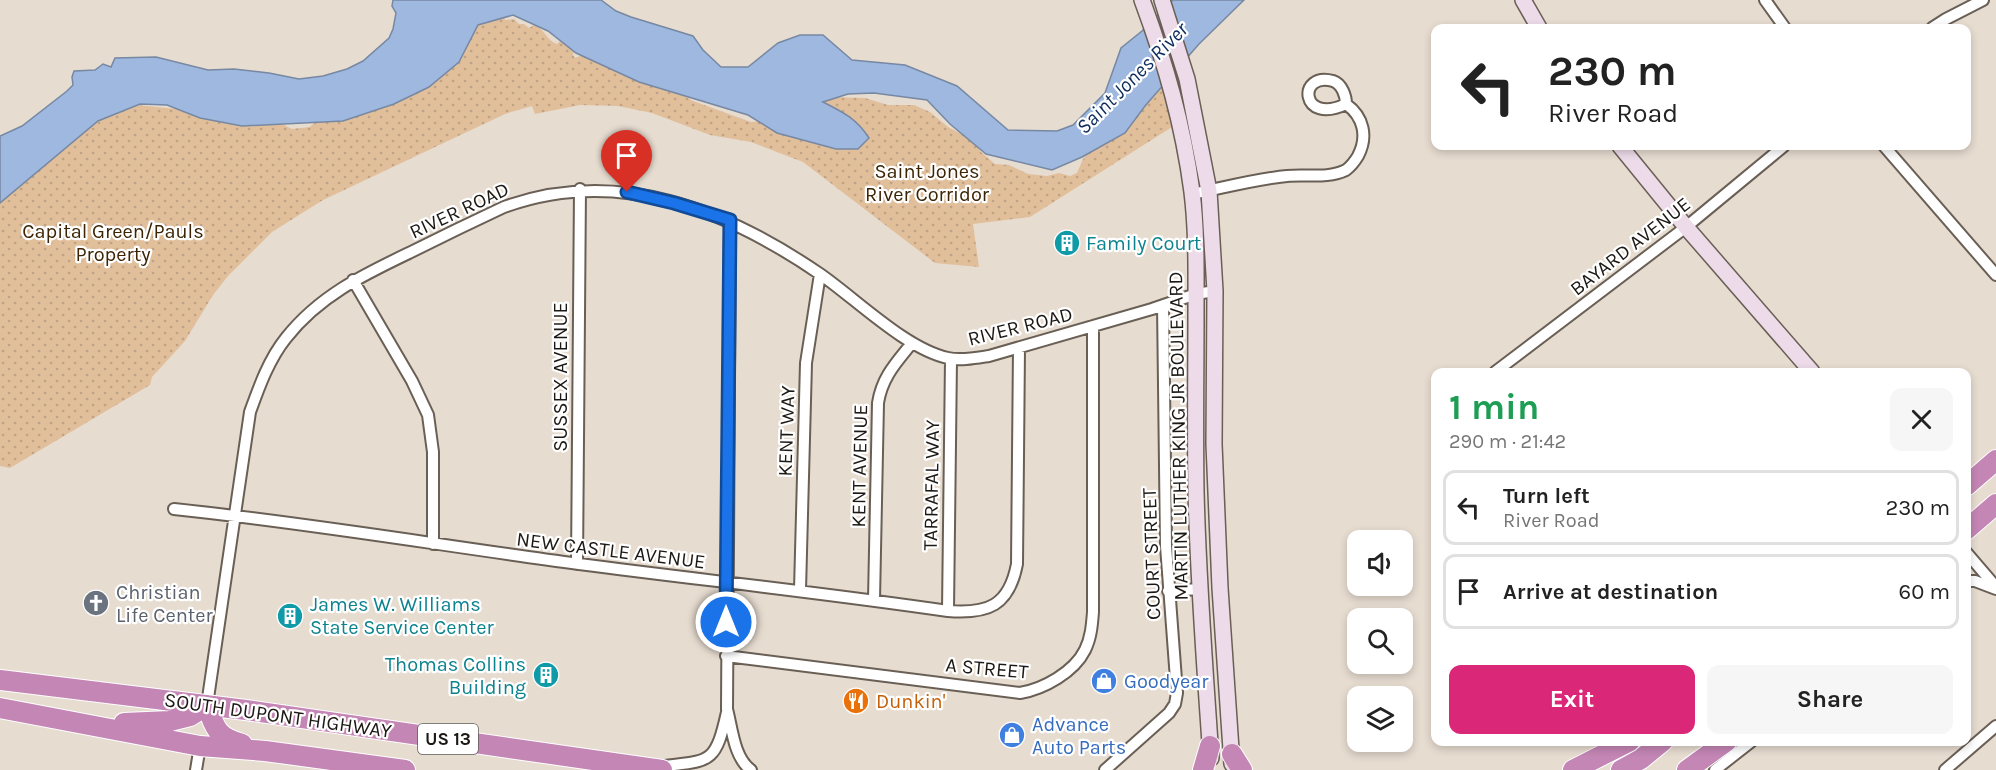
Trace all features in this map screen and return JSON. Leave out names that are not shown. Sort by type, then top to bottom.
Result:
[{"type":"highway","points":[[1971,470],[1993,463]]},
{"type":"highway","points":[[1971,482],[1993,463]]},
{"type":"highway","points":[[1971,526],[1996,504]]},
{"type":"highway","name":"SOUTH DUPONT HIGHWAY","points":[[0,680],[246,710],[656,769]]},
{"type":"highway","points":[[176,701],[196,722],[200,746]]},
{"type":"highway","points":[[64,720],[130,724],[170,721],[190,716],[207,705],[214,726],[226,740],[265,751]]},
{"type":"highway","name":"SOUTH DUPONT HIGHWAY","points":[[0,708],[200,746],[265,751],[405,770]]},
{"type":"highway","points":[[200,746],[214,726],[246,710]]},
{"type":"highway","points":[[1203,770],[1210,746]]},
{"type":"highway","points":[[1573,770],[1620,746]]},
{"type":"highway","points":[[1621,770],[1658,746]]},
{"type":"highway","points":[[1687,770],[1720,746]]},
{"type":"street","name":"MARTIN LUTHER KING JR BOULEVARD","points":[[1142,0],[1171,84],[1192,194],[1196,294],[1196,491],[1212,770]]},
{"type":"street","points":[[1522,0],[1537,24]]},
{"type":"street","points":[[1765,0],[1782,24]]},
{"type":"street","points":[[1938,24],[1983,0]]},
{"type":"street","name":"MARTIN LUTHER KING JR BOULEVARD","points":[[1162,2],[1187,79],[1209,191],[1215,291],[1214,444],[1220,588],[1235,765]]},
{"type":"street","points":[[1192,194],[1256,180],[1326,175],[1347,169],[1356,160],[1364,138],[1360,118],[1346,105]]},
{"type":"street","points":[[1623,150],[1686,227],[1809,368]]},
{"type":"street","name":"BAYARD AVENUE","points":[[1500,368],[1686,227],[1779,150]]},
{"type":"street","points":[[1887,150],[1996,275]]},
{"type":"street","name":"RIVER ROAD","points":[[207,705],[250,412],[263,379],[285,339],[326,297],[353,280],[504,207],[523,200],[580,189],[612,190],[643,194],[730,220],[820,274],[912,343],[934,354],[951,358],[989,356],[1196,294],[1215,291]]},
{"type":"street","name":"SUSSEX AVENUE","points":[[577,564],[580,189]]},
{"type":"street","points":[[730,220],[727,709],[739,756],[744,765],[751,770]]},
{"type":"street","name":"KENT WAY","points":[[800,590],[806,363],[820,274]]},
{"type":"street","points":[[353,280],[412,381],[428,414],[433,452],[433,544]]},
{"type":"street","name":"COURT STREET","points":[[1105,770],[1169,713],[1175,704],[1177,693],[1168,591],[1163,305]]},
{"type":"street","name":"A STREET","points":[[726,656],[1020,693],[1046,686],[1078,659],[1088,642],[1093,612],[1093,326]]},
{"type":"street","name":"KENT AVENUE","points":[[874,600],[879,396],[885,378],[912,343]]},
{"type":"street","name":"NEW CASTLE AVENUE","points":[[174,508],[577,564],[970,613],[993,606],[1009,591],[1017,564],[1019,348]]},
{"type":"street","name":"TARRAFAL WAY","points":[[948,611],[951,358]]},
{"type":"street","points":[[1971,558],[1996,588]]},
{"type":"street","points":[[1971,582],[1996,588]]},
{"type":"street","points":[[1168,591],[1200,589]]},
{"type":"street","points":[[656,769],[702,760],[713,754],[720,741],[727,709]]},
{"type":"street","points":[[1945,770],[1996,726]]},
{"type":"street","points":[[196,770],[200,746]]},
{"type":"street","points":[[1715,770],[1746,746]]},
{"type":"green space","name":"Capital Green/Pauls Property","points":[[501,10],[505,20],[514,19],[529,28],[534,25],[557,44],[560,41],[575,48],[573,55],[575,58],[592,51],[592,60],[622,74],[644,71],[693,101],[751,122],[763,121],[828,97],[865,98],[888,105],[914,105],[930,112],[948,127],[971,139],[995,164],[1009,165],[1028,174],[1047,176],[1059,173],[1070,176],[1077,173],[1083,159],[1131,99],[1161,82],[1172,127],[1030,217],[973,224],[979,267],[935,263],[803,162],[751,142],[710,135],[652,113],[618,106],[580,105],[535,114],[532,106],[505,114],[323,200],[272,232],[228,276],[213,295],[185,341],[152,377],[150,385],[10,468],[0,466],[0,179],[118,103],[196,111],[282,124],[292,129],[310,127]]},
{"type":"water","name":"Saint Jones River","points":[[393,0],[601,0],[616,11],[631,17],[693,36],[703,50],[721,67],[748,67],[778,43],[800,35],[823,35],[852,60],[905,65],[957,86],[1008,130],[1057,131],[1073,125],[1105,93],[1121,48],[1173,0],[1244,0],[1199,44],[1145,106],[1125,133],[1082,157],[1052,170],[986,154],[950,124],[927,100],[874,93],[848,94],[823,102],[849,117],[864,131],[869,138],[858,149],[836,149],[777,133],[748,115],[639,82],[576,53],[548,31],[513,15],[478,25],[459,62],[429,87],[394,104],[343,121],[242,126],[200,118],[167,105],[140,104],[98,121],[0,203],[0,136],[22,126],[67,91],[73,85],[74,71],[95,70],[103,64],[111,67],[115,58],[156,57],[208,70],[234,69],[299,79],[323,76],[347,69],[363,61],[389,38],[396,13],[392,6]]},
{"type":"place","name":"Family Court","points":[[1067,243]]},
{"type":"place","name":"Christian Life Center","points":[[96,603]]},
{"type":"place","name":"James W. Williams State Service Center","points":[[290,616]]},
{"type":"place","name":"Thomas Collins Building","points":[[546,675]]},
{"type":"place","name":"Goodyear","points":[[1104,681]]},
{"type":"place","name":"Dunkin'","points":[[856,701]]},
{"type":"place","name":"Advance Auto Parts","points":[[1012,735]]},
{"type":"route","points":[[627,192],[643,194],[730,220],[726,622]]},
{"type":"park label","name":"Saint Jones River Corridor","points":[[927,182]]}]
